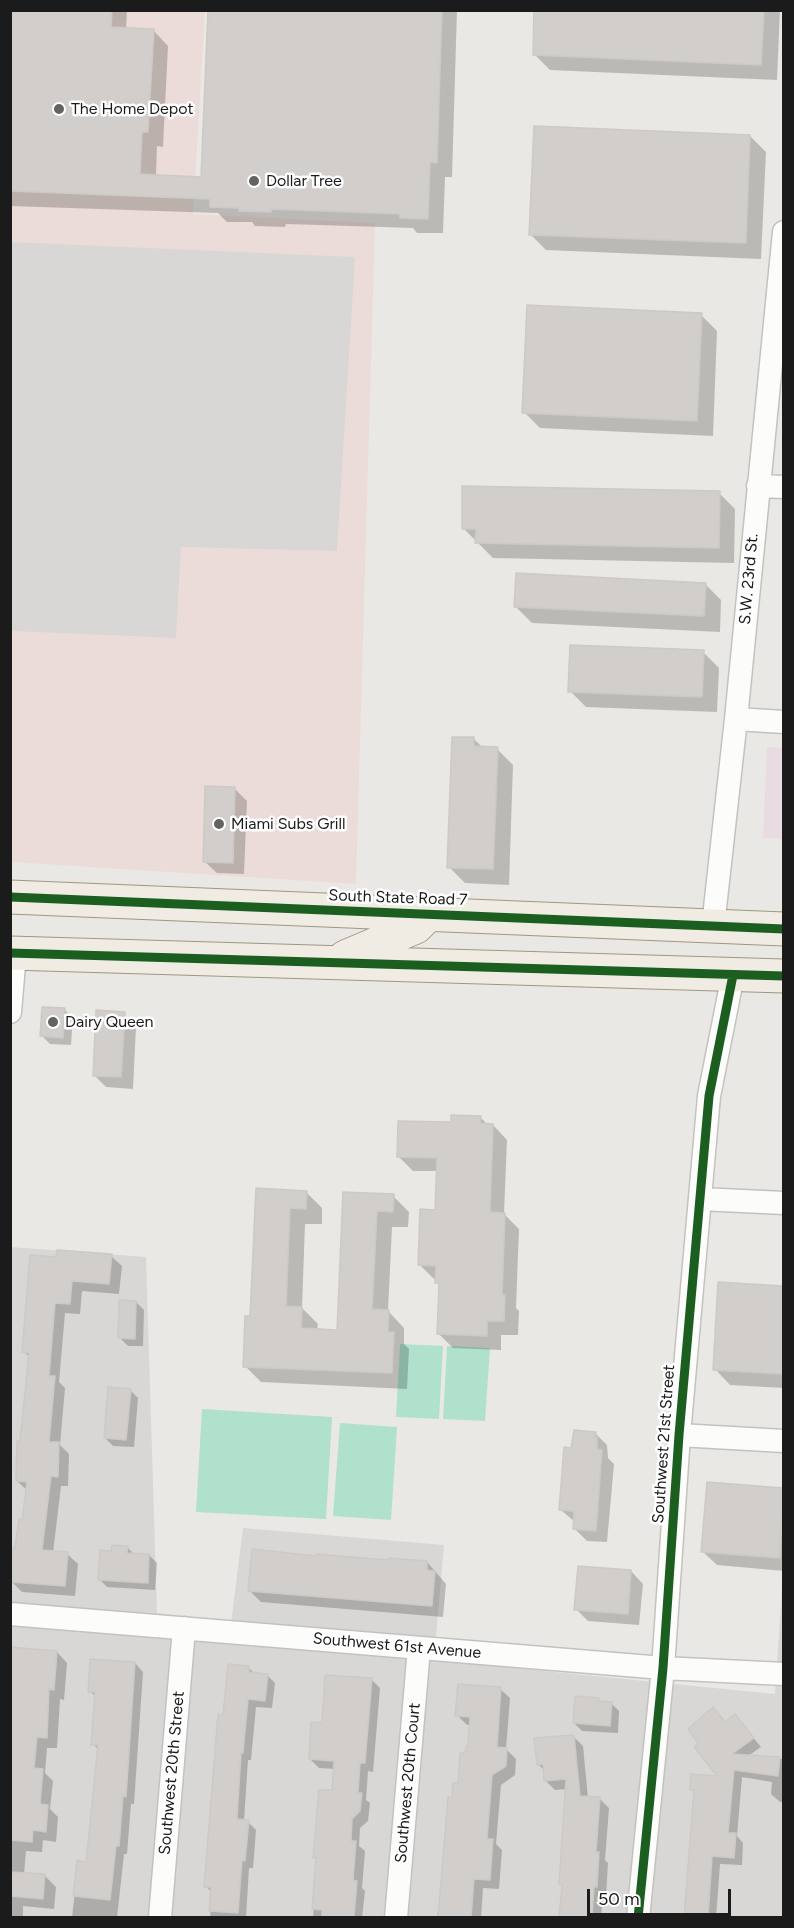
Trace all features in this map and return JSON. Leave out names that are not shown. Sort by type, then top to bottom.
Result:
[{"type":"main road","name":"South State Road 7","points":[[10,897],[783,928]]},
{"type":"main road","points":[[332,962],[398,937],[416,927],[429,914]]},
{"type":"main road","points":[[644,972],[673,962],[691,952],[703,941],[713,926]]},
{"type":"main road","points":[[733,975],[745,960],[783,937]]},
{"type":"main road","points":[[13,953],[783,976]]},
{"type":"street","name":"S.W. 23rd St.","points":[[713,926],[736,719],[782,262],[783,232]]},
{"type":"street","points":[[758,486],[783,487]]},
{"type":"street","points":[[736,719],[783,722]]},
{"type":"street","points":[[10,1012],[13,953]]},
{"type":"street","name":"Southwest 21st Street","points":[[638,1917],[663,1668],[679,1435],[709,1096],[733,975]]},
{"type":"street","points":[[700,1199],[783,1203]]},
{"type":"street","points":[[679,1435],[783,1441]]},
{"type":"street","name":"Southwest 61st Avenue","points":[[10,1614],[663,1668],[783,1674]]},
{"type":"street","name":"Southwest 20th Street","points":[[160,1917],[184,1629]]},
{"type":"street","name":"Southwest 20th Court","points":[[396,1917],[419,1648]]},
{"type":"shaded area","points":[[10,11],[205,11],[193,214],[375,223],[356,884],[11,862]]},
{"type":"shaded area","points":[[11,242],[355,257],[337,551],[181,547],[176,638],[11,631]]},
{"type":"shaded area","points":[[767,747],[783,748],[783,839],[763,838]]},
{"type":"shaded area","points":[[10,1247],[146,1257],[157,1613],[231,1623],[243,1528],[444,1545],[434,1660],[775,1694],[783,1575],[783,1917],[11,1917]]},
{"type":"green space","points":[[400,1344],[443,1346],[439,1419],[396,1417]]},
{"type":"green space","points":[[447,1346],[490,1348],[485,1421],[443,1419]]},
{"type":"green space","points":[[202,1409],[332,1417],[326,1519],[196,1512]]},
{"type":"green space","points":[[340,1423],[397,1427],[391,1520],[333,1516]]},
{"type":"building","points":[[10,10],[112,10],[111,27],[154,29],[148,132],[142,132],[140,174],[201,177],[208,10],[442,10],[437,163],[430,162],[428,219],[400,218],[400,214],[271,209],[271,212],[239,211],[239,208],[210,207],[210,199],[10,191]]},
{"type":"building","points":[[534,10],[764,10],[761,65],[533,55]]},
{"type":"building","points":[[534,126],[750,135],[746,243],[529,235]]},
{"type":"building","points":[[527,305],[702,313],[697,421],[522,413]]},
{"type":"building","points":[[462,486],[720,491],[719,548],[475,543],[476,529],[462,529]]},
{"type":"building","points":[[516,573],[706,583],[704,616],[514,607]]},
{"type":"building","points":[[570,645],[704,650],[702,697],[568,692]]},
{"type":"building","points":[[452,737],[474,737],[474,746],[498,747],[493,869],[447,868]]},
{"type":"building","name":"Miami Subs Grill","points":[[205,786],[235,787],[233,863],[203,862]]},
{"type":"building","name":"Dairy Queen","points":[[42,1007],[65,1008],[63,1038],[40,1036]]},
{"type":"building","points":[[96,1010],[125,1012],[121,1077],[93,1076]]},
{"type":"building","points":[[451,1115],[481,1116],[480,1123],[493,1124],[490,1212],[505,1213],[502,1295],[505,1295],[504,1321],[487,1321],[487,1336],[437,1334],[439,1283],[435,1283],[436,1266],[418,1265],[420,1209],[435,1210],[437,1158],[397,1157],[398,1121],[451,1122]]},
{"type":"building","points":[[256,1188],[307,1191],[306,1209],[290,1208],[286,1306],[302,1307],[301,1328],[337,1330],[343,1192],[394,1194],[393,1212],[377,1211],[372,1309],[389,1310],[388,1332],[394,1332],[392,1373],[243,1367],[245,1316],[250,1316]]},
{"type":"building","points":[[57,1250],[112,1254],[109,1284],[72,1281],[70,1304],[55,1303],[49,1376],[55,1376],[49,1442],[59,1442],[58,1477],[51,1476],[42,1550],[68,1552],[65,1586],[10,1582],[13,1547],[15,1548],[19,1519],[22,1520],[27,1482],[16,1481],[17,1441],[20,1441],[29,1353],[22,1352],[30,1255],[56,1257]]},
{"type":"building","points":[[718,1282],[783,1286],[783,1374],[713,1370]]},
{"type":"building","points":[[119,1300],[136,1301],[135,1339],[118,1338]]},
{"type":"building","points":[[108,1387],[131,1389],[126,1440],[104,1438]]},
{"type":"building","points":[[574,1430],[596,1432],[597,1449],[602,1450],[596,1531],[573,1529],[574,1511],[559,1510],[564,1447],[571,1448]]},
{"type":"building","points":[[707,1482],[783,1488],[780,1558],[701,1552]]},
{"type":"building","points":[[112,1545],[128,1546],[127,1553],[149,1554],[148,1583],[98,1580],[100,1550],[111,1551]]},
{"type":"building","points":[[252,1549],[316,1556],[317,1554],[427,1561],[427,1570],[435,1571],[432,1606],[248,1591]]},
{"type":"building","points":[[578,1566],[631,1570],[628,1614],[574,1610]]},
{"type":"building","points":[[10,1647],[57,1651],[54,1690],[49,1689],[47,1738],[37,1737],[34,1768],[43,1769],[40,1804],[48,1805],[46,1832],[33,1830],[32,1842],[10,1840]]},
{"type":"building","points":[[90,1659],[135,1662],[126,1797],[123,1796],[119,1846],[116,1846],[110,1900],[73,1896],[77,1860],[86,1862],[98,1745],[91,1745],[95,1692],[88,1692]]},
{"type":"building","points":[[228,1664],[249,1666],[249,1672],[268,1674],[265,1701],[248,1699],[243,1753],[241,1753],[237,1819],[249,1820],[245,1861],[242,1860],[238,1913],[209,1911],[211,1887],[204,1887],[218,1714],[223,1715]]},
{"type":"building","points":[[325,1675],[372,1678],[365,1763],[360,1763],[358,1793],[362,1793],[360,1811],[352,1819],[351,1841],[356,1841],[353,1880],[357,1881],[354,1917],[322,1917],[322,1910],[312,1909],[316,1858],[313,1858],[319,1790],[332,1790],[334,1761],[309,1759],[311,1722],[322,1723]]},
{"type":"building","points":[[458,1684],[501,1687],[497,1747],[507,1748],[506,1766],[492,1775],[487,1839],[493,1839],[490,1880],[474,1879],[471,1917],[438,1917],[448,1797],[452,1797],[453,1783],[458,1783],[460,1753],[465,1753],[466,1746],[468,1746],[470,1717],[455,1716]]},
{"type":"building","points":[[575,1696],[599,1698],[599,1701],[612,1702],[610,1726],[573,1723]]},
{"type":"building","points":[[713,1707],[725,1722],[735,1714],[754,1738],[732,1754],[780,1757],[778,1776],[734,1770],[728,1833],[736,1833],[734,1858],[712,1856],[708,1917],[684,1917],[694,1790],[690,1790],[691,1774],[717,1776],[694,1747],[698,1743],[688,1729]]},
{"type":"building","points":[[574,1735],[580,1796],[600,1797],[596,1852],[599,1852],[597,1887],[594,1887],[592,1917],[559,1917],[566,1779],[544,1781],[543,1764],[537,1765],[534,1738]]},
{"type":"building","points":[[10,1872],[45,1874],[43,1899],[10,1896]]},
{"type":"cycle path","points":[[10,897],[784,929]]},
{"type":"cycle path","points":[[10,953],[784,976]]},
{"type":"cycle path","points":[[638,1918],[663,1668],[679,1435],[709,1096],[733,975]]},
{"type":"place","name":"The Home Depot","points":[[59,109]]},
{"type":"place","name":"Dollar Tree","points":[[254,181]]},
{"type":"place","name":"Miami Subs Grill","points":[[219,824]]},
{"type":"place","name":"Dairy Queen","points":[[53,1022]]}]
